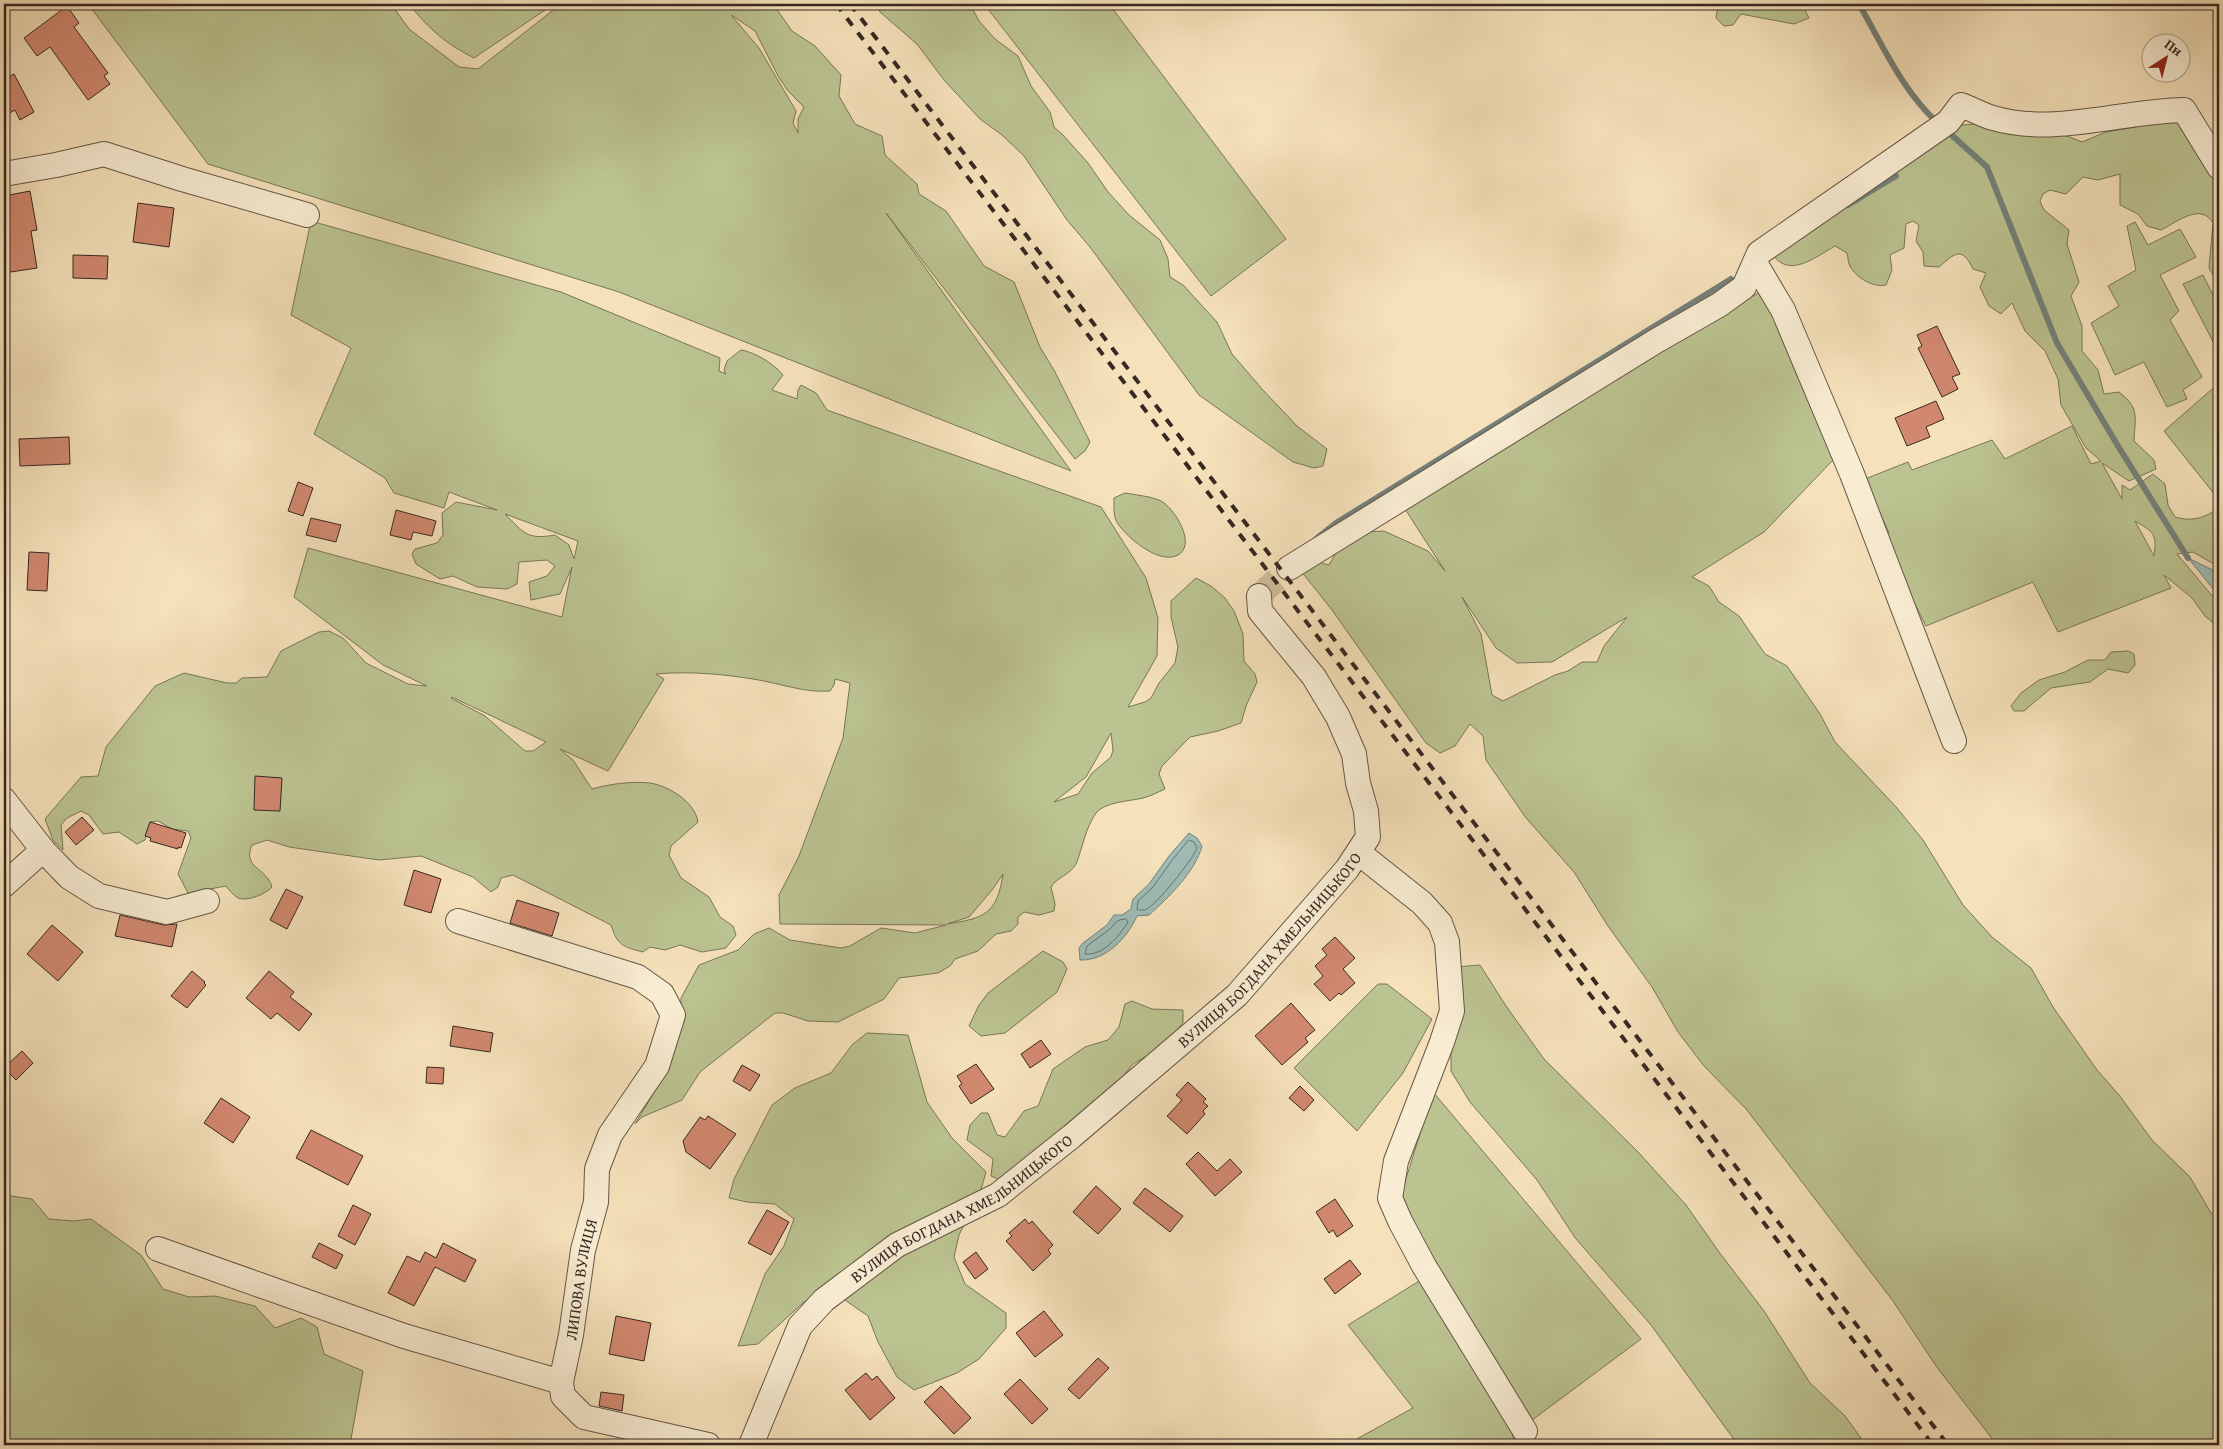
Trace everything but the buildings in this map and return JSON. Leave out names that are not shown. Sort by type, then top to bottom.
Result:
[{"type":"street","points":[[1289,568],[1656,341],[1719,305],[1744,287],[1759,253],[1939,128],[1961,105],[1993,118],[2035,124],[2086,121],[2159,110],[2184,110],[2219,166]]},
{"type":"street","points":[[4,174],[104,154],[307,215]]},
{"type":"street","points":[[1755,263],[1783,310],[1825,410],[1954,741]]},
{"type":"street","points":[[1259,596],[1260,611],[1314,677],[1338,717],[1354,754],[1358,783],[1366,811],[1368,837],[1359,853]]},
{"type":"street","points":[[4,800],[43,850],[69,877],[99,896],[167,912],[207,901]]},
{"type":"street","points":[[4,884],[43,850]]},
{"type":"street","name":"ВУЛИЦЯ БОГДАНА ХМЕЛЬНИЦЬКОГО","points":[[751,1445],[800,1326],[824,1300],[897,1245],[998,1195],[1080,1130],[1237,995],[1348,869],[1359,853],[1422,903],[1440,923],[1447,942],[1452,1011],[1396,1161],[1390,1198],[1424,1266],[1525,1431]]},
{"type":"street","name":"ЛИПОВА ВУЛИЦЯ","points":[[458,920],[638,978],[662,994],[673,1015],[657,1066],[610,1135],[597,1170],[596,1202],[583,1250],[571,1335],[561,1382]]},
{"type":"street","points":[[158,1249],[404,1336],[561,1382],[563,1396],[584,1417],[708,1445]]},
{"type":"green space","points":[[88,4],[391,4],[409,29],[459,67],[478,69],[561,4],[773,4],[792,31],[815,46],[841,75],[839,96],[855,124],[882,136],[885,155],[917,184],[919,194],[946,211],[984,266],[1014,282],[1040,347],[1055,372],[1090,442],[1085,451],[1075,459],[886,213],[1071,471],[619,292],[208,164]],"holes":[[[731,15],[755,31],[778,76],[788,91],[804,107],[798,119],[798,133],[793,123],[796,111],[759,48]]]},
{"type":"green space","points":[[409,4],[554,4],[474,58],[438,35]]},
{"type":"green space","points":[[877,4],[970,4],[979,21],[995,39],[1018,56],[1031,86],[1050,112],[1054,127],[1088,163],[1108,192],[1129,215],[1160,240],[1168,259],[1170,277],[1183,285],[1217,322],[1232,354],[1262,389],[1297,426],[1327,449],[1323,466],[1314,468],[1293,462],[1199,395],[1090,247],[1067,220],[1024,156],[1002,135],[980,119],[944,80],[917,44],[880,12]]},
{"type":"green space","points":[[984,4],[1109,4],[1286,239],[1211,296]]},
{"type":"green space","points":[[1722,4],[1802,4],[1809,18],[1794,24],[1741,14],[1733,25],[1724,26],[1716,18],[1718,6]]},
{"type":"green space","points":[[2158,107],[2193,112],[2219,143],[2219,284],[2209,268],[2213,223],[2208,217],[2202,214],[2195,214],[2161,230],[2147,226],[2138,214],[2120,205],[2120,174],[2098,180],[2083,177],[2066,194],[2050,190],[2043,194],[2040,201],[2044,210],[2069,230],[2067,244],[2079,282],[2071,296],[2082,326],[2082,351],[2098,370],[2104,394],[2119,392],[2130,403],[2135,414],[2134,441],[2154,460],[2156,469],[2129,481],[2102,463],[2122,499],[2122,485],[2130,490],[2153,474],[2165,484],[2168,505],[2175,517],[2198,518],[2219,508],[2219,567],[2193,552],[2177,554],[2219,604],[2219,628],[2205,616],[2192,598],[2164,575],[2171,588],[2058,632],[2033,582],[1926,626],[1882,539],[1889,533],[1865,479],[1908,462],[1912,470],[1992,440],[2005,459],[2072,426],[2091,464],[2101,461],[2086,448],[2061,405],[2058,379],[2045,351],[2025,331],[2012,303],[2001,314],[1989,306],[1980,287],[1986,273],[1973,269],[1962,255],[1954,255],[1939,267],[1924,266],[1923,252],[1916,241],[1919,225],[1913,221],[1906,224],[1904,248],[1890,255],[1892,270],[1886,285],[1881,286],[1866,281],[1856,274],[1848,262],[1847,253],[1835,246],[1807,262],[1790,266],[1774,257],[1768,246],[1920,142],[1963,125],[1985,123],[2045,127],[2082,142],[2106,132],[2136,127]],"holes":[[[2135,521],[2153,534],[2155,543],[2154,556]]]},
{"type":"green space","points":[[311,221],[561,292],[720,358],[719,371],[726,374],[724,370],[727,361],[741,350],[752,353],[769,363],[783,375],[772,390],[797,399],[798,390],[801,385],[816,393],[827,410],[1101,507],[1146,578],[1158,618],[1157,656],[1128,707],[1145,702],[1151,698],[1159,683],[1175,663],[1178,647],[1171,617],[1171,601],[1196,578],[1211,586],[1225,598],[1234,611],[1243,634],[1244,661],[1255,674],[1257,682],[1246,706],[1241,723],[1218,731],[1190,737],[1162,766],[1159,774],[1165,789],[1143,798],[1105,806],[1096,813],[1092,819],[1076,864],[1051,887],[1055,904],[1054,911],[1039,915],[1024,912],[1018,917],[1018,924],[1011,931],[996,934],[978,951],[955,959],[950,966],[938,973],[899,978],[884,999],[838,1022],[808,1021],[783,1013],[775,1013],[700,1072],[682,1100],[642,1117],[635,1124],[663,1078],[681,1013],[681,998],[699,965],[738,950],[754,934],[769,928],[790,940],[841,948],[850,946],[881,928],[915,933],[946,925],[780,924],[779,895],[799,856],[843,738],[850,683],[835,679],[830,691],[820,691],[729,676],[693,673],[656,674],[664,679],[608,771],[560,749],[573,760],[592,789],[621,783],[650,783],[673,791],[687,802],[696,815],[698,822],[671,846],[669,855],[681,878],[709,897],[720,917],[733,926],[736,935],[726,948],[702,952],[680,945],[665,950],[650,947],[643,952],[626,947],[618,941],[611,925],[513,875],[501,878],[498,887],[491,892],[473,877],[421,856],[379,860],[289,847],[267,840],[252,845],[250,859],[272,887],[256,897],[242,899],[234,895],[226,886],[188,893],[178,874],[191,838],[188,831],[172,829],[158,821],[150,822],[145,840],[137,844],[119,832],[103,834],[89,815],[81,811],[67,818],[61,825],[63,850],[53,840],[45,819],[81,777],[98,776],[106,747],[155,686],[184,673],[227,683],[236,683],[242,678],[267,677],[281,651],[319,632],[329,631],[343,638],[366,663],[408,684],[427,686],[383,665],[294,597],[308,548],[562,617],[572,567],[560,594],[531,600],[529,582],[547,576],[555,566],[547,560],[519,562],[517,584],[507,589],[477,587],[453,576],[440,579],[416,564],[412,554],[415,549],[437,543],[443,535],[442,513],[456,502],[497,510],[449,492],[444,508],[394,493],[385,478],[314,434],[351,348],[291,315]],"holes":[[[505,514],[578,541],[574,559],[569,545],[555,535],[532,536],[522,530]],[[451,698],[546,742],[533,751],[525,751],[485,716]],[[1111,733],[1113,750],[1111,757],[1092,773],[1078,794],[1054,802],[1086,777]],[[1003,874],[997,898],[987,912],[971,919],[947,924],[969,917]]]},
{"type":"green space","points":[[2135,222],[2148,245],[2180,229],[2196,257],[2160,275],[2179,311],[2170,320],[2202,377],[2183,390],[2187,399],[2167,407],[2144,362],[2115,375],[2091,323],[2119,306],[2108,286],[2136,270],[2127,226]]},
{"type":"green space","points":[[2203,275],[2218,305],[2219,296],[2219,353],[2183,284]]},
{"type":"green space","points":[[1763,290],[1835,458],[1764,532],[1692,577],[1709,586],[1719,602],[1739,616],[1765,654],[1787,666],[1820,714],[1835,742],[1897,808],[1923,840],[1963,905],[1992,937],[2031,968],[2053,1007],[2097,1070],[2119,1095],[2152,1140],[2190,1177],[2211,1213],[2219,1220],[2219,1445],[1997,1445],[1936,1366],[1893,1301],[1747,1110],[1704,1066],[1678,1032],[1652,987],[1608,926],[1574,872],[1526,818],[1486,760],[1483,736],[1470,724],[1455,746],[1440,753],[1426,743],[1332,610],[1301,571],[1314,561],[1329,565],[1337,551],[1367,532],[1384,531],[1428,551],[1445,571],[1405,509]],"holes":[[[1462,597],[1496,648],[1517,663],[1552,662],[1627,617],[1604,646],[1597,662],[1582,662],[1568,671],[1555,675],[1503,701],[1492,695],[1481,634]]]},
{"type":"green space","points":[[2219,383],[2219,500],[2164,431]]},
{"type":"green space","points":[[1125,493],[1159,500],[1171,510],[1182,527],[1185,536],[1185,544],[1182,551],[1176,556],[1160,556],[1144,548],[1129,536],[1118,524],[1114,512],[1114,498]]},
{"type":"green space","points":[[2128,651],[2134,654],[2135,665],[2128,673],[2108,669],[2090,682],[2051,688],[2024,711],[2014,711],[2011,706],[2021,693],[2039,680],[2065,672],[2088,660],[2105,660],[2111,652]]},
{"type":"green space","points":[[1043,951],[1063,962],[1067,969],[1057,992],[1005,1033],[981,1036],[969,1026],[979,1005],[988,993]]},
{"type":"green space","points":[[1480,965],[1506,1006],[1544,1059],[1639,1153],[1686,1205],[1764,1311],[1810,1383],[1845,1416],[1866,1445],[1738,1445],[1651,1325],[1576,1239],[1537,1180],[1470,1102],[1451,1071],[1451,1019],[1456,967]]},
{"type":"green space","points":[[1378,984],[1387,984],[1432,1019],[1403,1073],[1357,1131],[1294,1068]]},
{"type":"green space","points":[[1132,1001],[1152,1009],[1183,1010],[1183,1023],[1162,1047],[1133,1064],[1103,1101],[1069,1122],[1028,1160],[998,1179],[991,1176],[993,1159],[967,1140],[970,1125],[981,1113],[988,1113],[997,1135],[1005,1137],[1024,1111],[1038,1106],[1053,1069],[1085,1047],[1108,1040],[1119,1027],[1125,1004]]},
{"type":"green space","points":[[867,1033],[908,1035],[927,1102],[952,1138],[986,1172],[980,1193],[959,1235],[954,1257],[965,1284],[1006,1313],[1006,1328],[979,1359],[957,1373],[914,1390],[897,1377],[878,1342],[868,1316],[845,1300],[805,1301],[758,1344],[738,1346],[765,1274],[784,1246],[794,1219],[775,1204],[747,1202],[729,1198],[734,1179],[772,1105],[795,1088],[831,1073],[852,1045]]},
{"type":"green space","points":[[1433,1092],[1641,1339],[1512,1435],[1518,1445],[1346,1445],[1413,1408],[1348,1325],[1437,1270],[1399,1201]]},
{"type":"green space","points":[[4,1195],[32,1199],[49,1219],[74,1221],[91,1219],[141,1255],[163,1289],[189,1297],[215,1296],[255,1306],[275,1328],[301,1318],[317,1327],[324,1354],[363,1371],[350,1445],[4,1445]]},
{"type":"water","points":[[2188,558],[2219,573],[2219,596]]},
{"type":"water","points":[[1189,833],[1197,838],[1202,846],[1194,865],[1180,884],[1149,915],[1137,916],[1128,932],[1114,947],[1098,957],[1080,960],[1079,948],[1083,943],[1107,925],[1114,915],[1122,915],[1131,909],[1133,899],[1149,884],[1169,856]]},
{"type":"waterway","points":[[1859,4],[1904,82],[1914,97],[1938,123]]},
{"type":"waterway","points":[[1946,130],[1987,167],[2057,343],[2118,446],[2188,558]]},
{"type":"waterway","points":[[1848,205],[1896,176]]},
{"type":"waterway","points":[[1317,538],[1336,523],[1731,279]]},
{"type":"tunnel","points":[[1259,596],[1289,568]]},
{"type":"railway","points":[[836,4],[1933,1445]]},
{"type":"railway","points":[[850,4],[1948,1445]]}]
